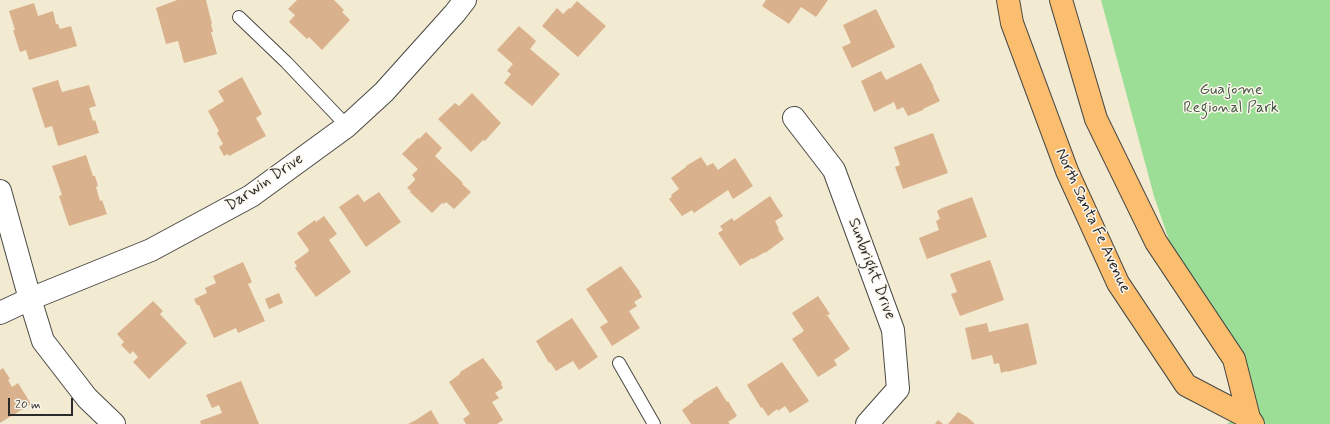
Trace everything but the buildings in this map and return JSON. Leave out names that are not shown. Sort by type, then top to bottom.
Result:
[{"type":"main road","name":"North Santa Fe Avenue","points":[[1008,0],[1012,23],[1066,171],[1118,283],[1186,385],[1251,421]]},
{"type":"main road","name":"North Santa Fe Avenue","points":[[1061,0],[1096,119],[1156,242],[1234,359],[1251,421]]},
{"type":"street","name":"Darwin Drive","points":[[0,313],[30,299],[151,250],[251,196],[347,126],[384,92],[456,13],[465,0]]},
{"type":"street","name":"Sunbright Drive","points":[[794,118],[834,170],[893,330],[898,389],[867,424]]},
{"type":"street","points":[[0,191],[43,341],[87,398],[114,424]]},
{"type":"lane","points":[[239,16],[286,62],[347,126]]},
{"type":"lane","points":[[619,363],[654,424]]},
{"type":"green space","name":"Guajome Regional Park","points":[[1101,0],[1330,0],[1330,424],[1227,424],[1251,406],[1175,258],[1154,196]]}]
